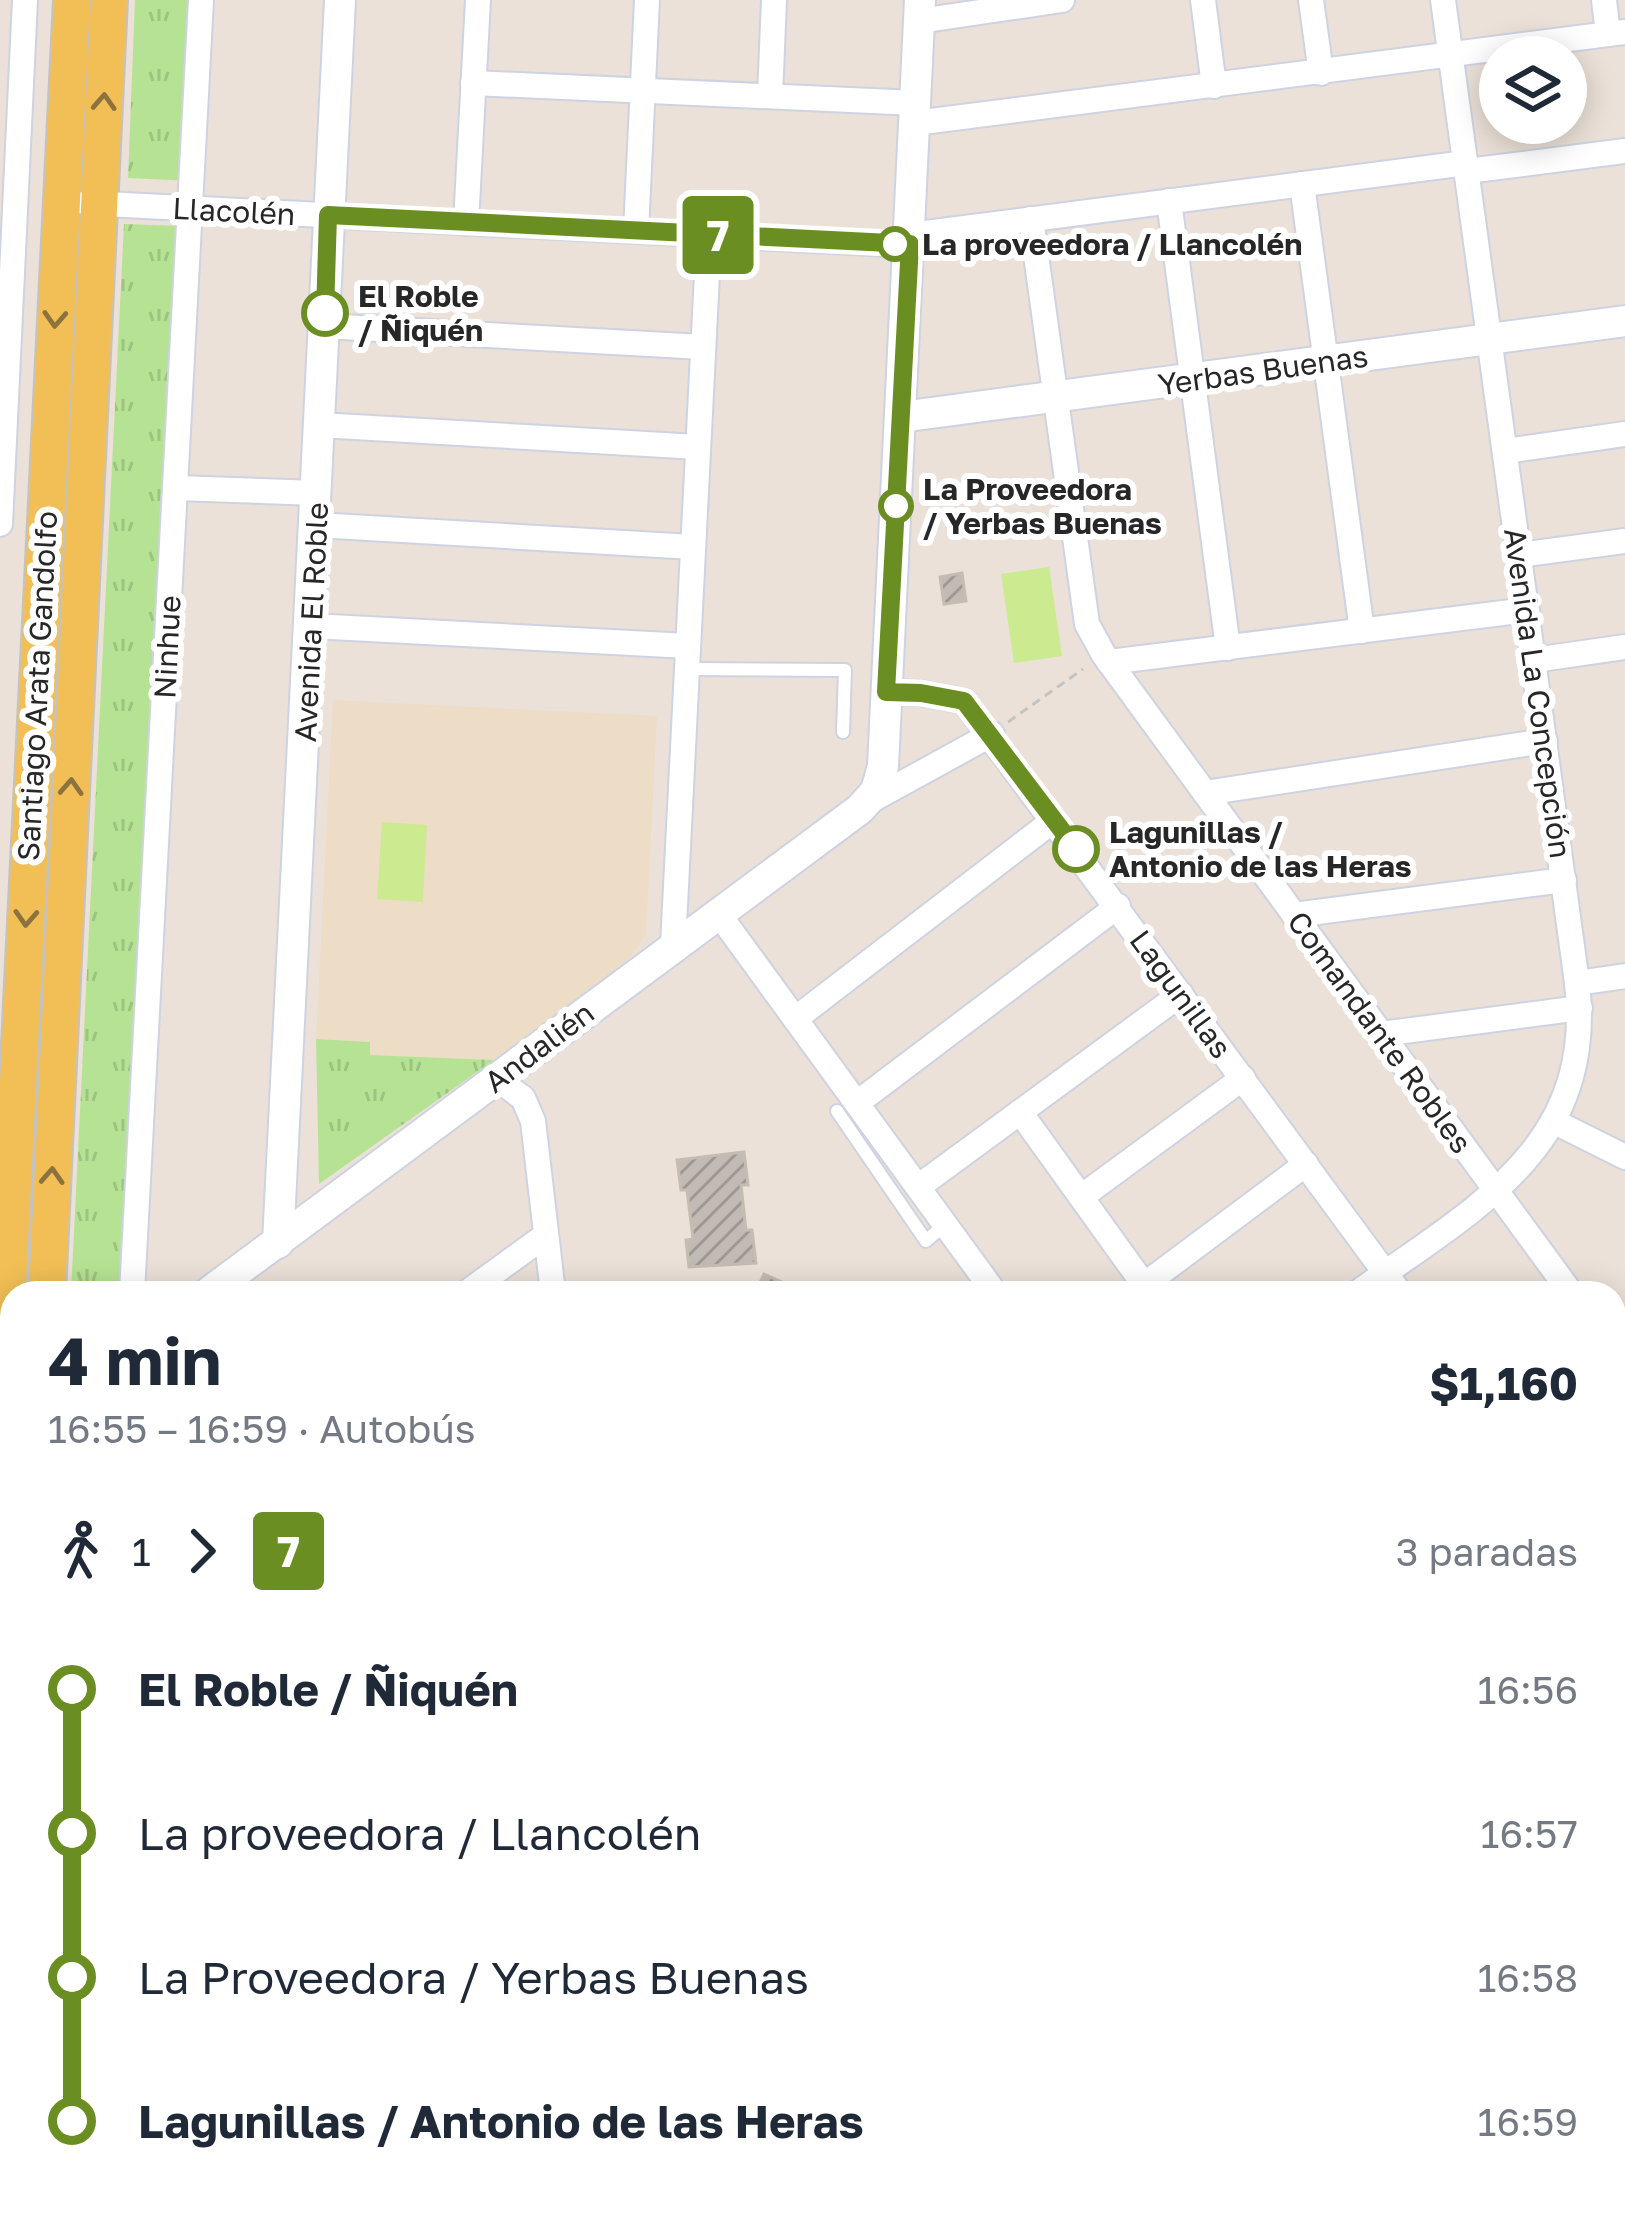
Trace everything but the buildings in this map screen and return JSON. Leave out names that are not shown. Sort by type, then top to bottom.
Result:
[{"type":"main road","name":"Santiago Arata Gandolfo","points":[[7,1281],[72,0]]},
{"type":"main road","name":"Santiago Arata Gandolfo","points":[[48,1281],[109,0]]},
{"type":"street","name":"Ninhue","points":[[133,1281],[201,0]]},
{"type":"street","name":"Avenida El Roble","points":[[278,1243],[340,0]]},
{"type":"street","points":[[466,223],[478,0]]},
{"type":"street","points":[[637,231],[647,0]]},
{"type":"street","points":[[770,96],[774,0]]},
{"type":"street","points":[[870,801],[883,766],[920,11],[1062,0]]},
{"type":"street","points":[[1203,0],[1214,86]]},
{"type":"street","points":[[1311,0],[1321,73]]},
{"type":"street","name":"Avenida La Concepción","points":[[1395,1281],[1496,1191],[1535,1152],[1555,1122],[1574,1075],[1579,995],[1443,0]]},
{"type":"street","points":[[473,83],[770,96],[916,113],[1214,86],[1617,33],[1604,0]]},
{"type":"street","name":"Santiago Arata Gandolfo","points":[[0,524],[16,13]]},
{"type":"street","name":"Llacolén","points":[[61,202],[709,235],[910,240],[1031,219],[1302,184],[1625,151]]},
{"type":"street","points":[[1302,184],[1362,631]]},
{"type":"street","points":[[1168,201],[1228,648]]},
{"type":"street","name":"Comandante Robles","points":[[1031,219],[1087,624],[1106,658],[1562,1281]]},
{"type":"street","points":[[673,945],[709,235]]},
{"type":"street","name":"Yerbas Buenas","points":[[901,417],[1625,321]]},
{"type":"street","points":[[324,326],[703,347]]},
{"type":"street","points":[[320,425],[698,447]]},
{"type":"street","points":[[1505,451],[1625,434]]},
{"type":"street","points":[[176,488],[317,493]]},
{"type":"street","points":[[316,525],[693,547]]},
{"type":"street","points":[[1520,555],[1625,541]]},
{"type":"street","points":[[1106,658],[1228,648],[1527,610]]},
{"type":"street","points":[[312,626],[687,658]]},
{"type":"street","points":[[1534,660],[1625,647]]},
{"type":"street","name":"Lagunillas","points":[[886,692],[964,701],[1392,1281]]},
{"type":"street","points":[[870,801],[992,734]]},
{"type":"street","points":[[1205,793],[1545,741]]},
{"type":"street","name":"Andalién","points":[[225,1281],[870,801]]},
{"type":"street","points":[[795,1019],[1054,820]]},
{"type":"street","points":[[1294,915],[1564,880]]},
{"type":"street","points":[[847,1107],[1118,906]]},
{"type":"street","points":[[718,913],[795,1019],[847,1107],[918,1187],[986,1281]]},
{"type":"street","points":[[1381,1034],[1579,995],[1625,976]]},
{"type":"street","points":[[918,1187],[1181,994]]},
{"type":"street","points":[[1081,1197],[1243,1078]]},
{"type":"street","points":[[497,1079],[523,1099],[531,1112],[552,1281]]},
{"type":"street","points":[[1020,1112],[1141,1281]]},
{"type":"street","points":[[1555,1122],[1625,1157]]},
{"type":"street","points":[[1157,1281],[1306,1163]]},
{"type":"street","points":[[483,1281],[546,1235]]},
{"type":"lane","points":[[687,658],[845,670],[844,732]]},
{"type":"lane","points":[[847,1107],[926,1240],[945,1224]]},
{"type":"path","points":[[992,734],[1106,658]]},
{"type":"shaded area","points":[[333,700],[657,716],[646,935],[627,961],[494,1060],[370,1055],[370,1042],[316,1039]]},
{"type":"green space","points":[[135,0],[197,0],[191,181],[128,178]]},
{"type":"green space","points":[[124,224],[179,226],[122,1281],[72,1281]]},
{"type":"green space","points":[[1049,567],[1062,656],[1014,663],[1001,574]]},
{"type":"green space","points":[[382,822],[427,825],[423,902],[377,899]]},
{"type":"green space","points":[[316,1039],[370,1042],[370,1055],[494,1060],[319,1184]]},
{"type":"bus line","name":"7","points":[[325,313],[328,215],[910,244],[886,692],[964,701],[1076,849]]},
{"type":"place","name":"La proveedora / Llancolén","points":[[895,244]]},
{"type":"place","name":"El Roble / Ñiquén","points":[[325,313]]},
{"type":"place","name":"La Proveedora / Yerbas Buenas","points":[[896,506]]},
{"type":"place","name":"Lagunillas / Antonio de las Heras","points":[[1076,849]]}]
